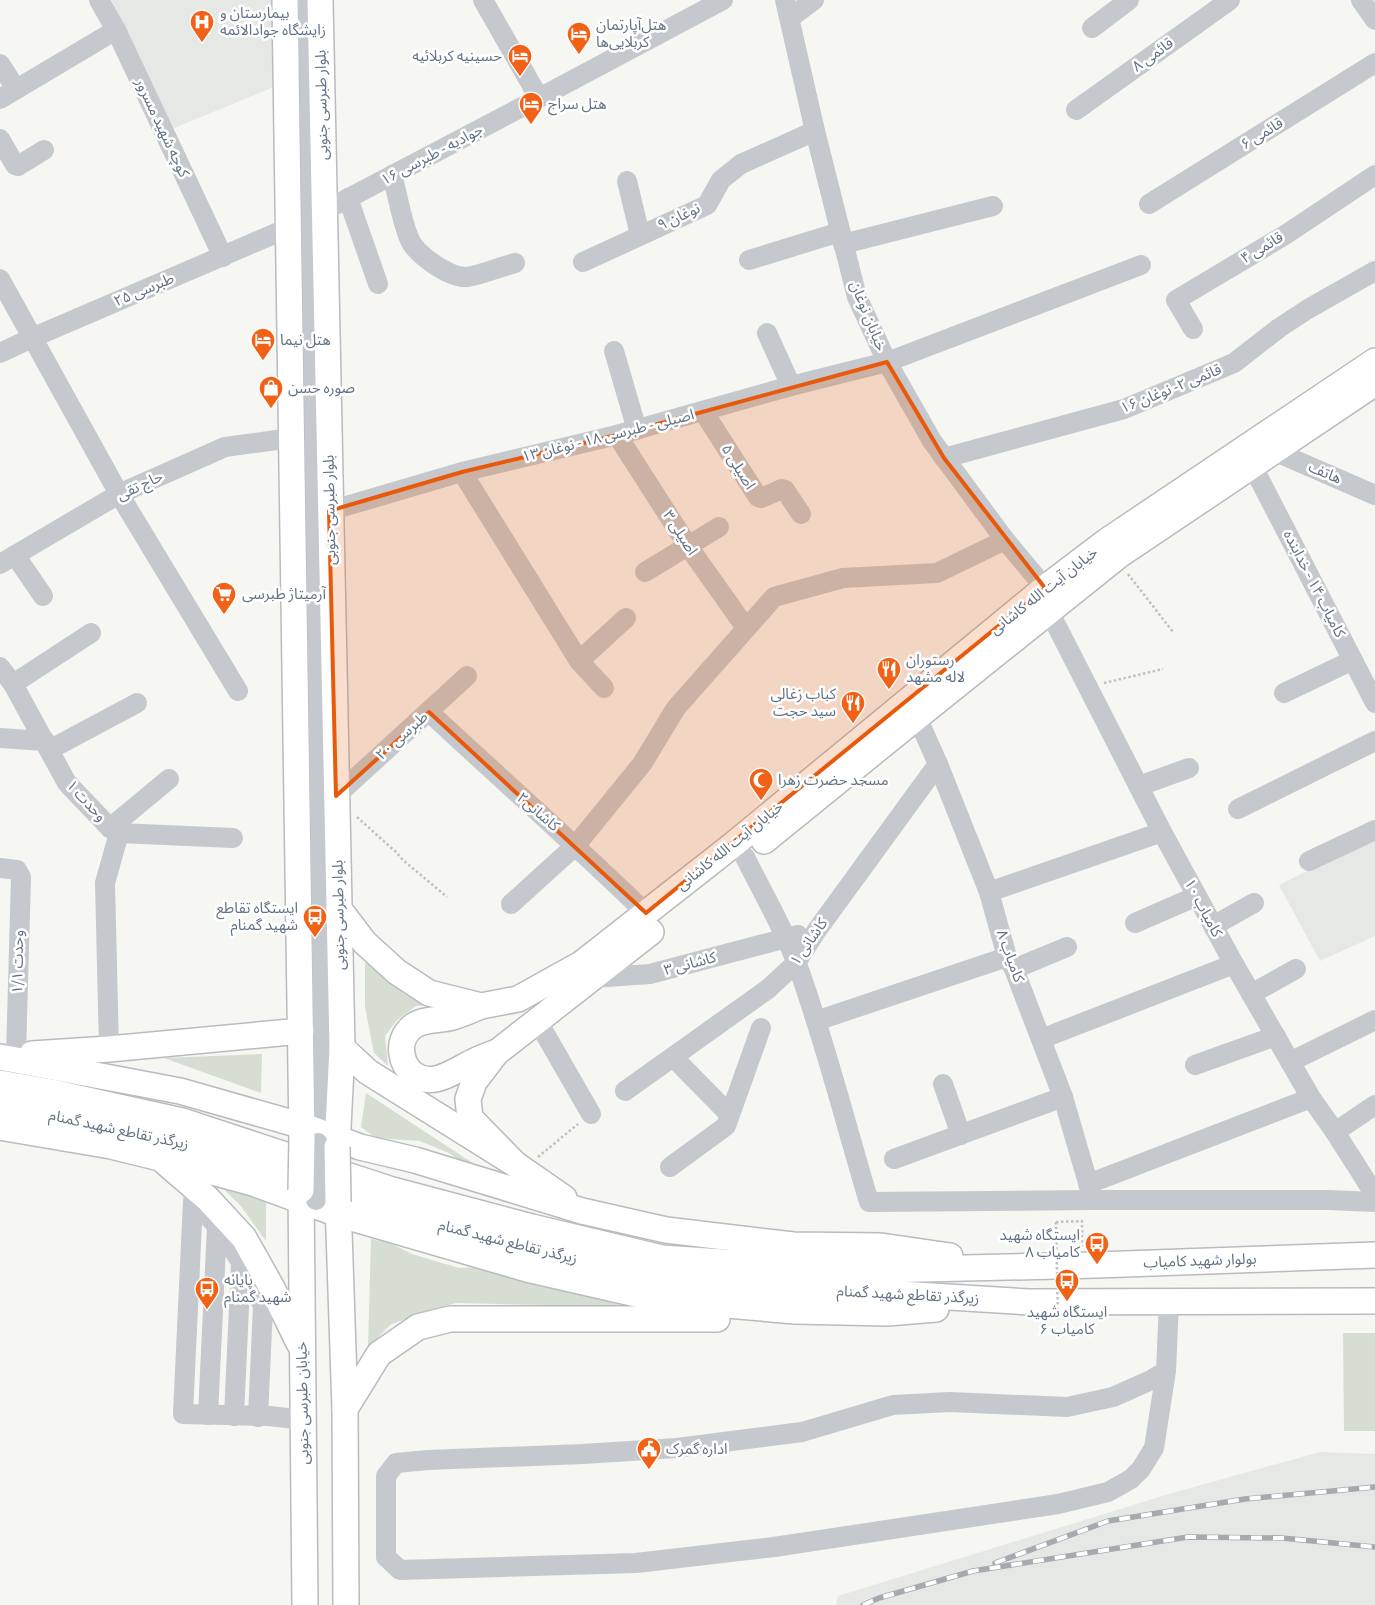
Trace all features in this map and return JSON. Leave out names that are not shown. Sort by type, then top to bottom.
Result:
[{"type":"main road","points":[[285,0],[301,1031],[321,1138],[319,1203],[345,1409],[346,1605]]},
{"type":"main road","name":"بلوار طبرسی جنوبی","points":[[320,0],[329,511],[342,1048],[321,1138]]},
{"type":"main road","name":"خیابان آیت الله کاشانی","points":[[339,909],[365,943],[397,972],[430,994],[482,1006],[518,1000],[581,964],[1047,599],[1116,558],[1252,465],[1269,444],[1375,361]]},
{"type":"main road","name":"خیابان آیت الله کاشانی","points":[[519,1167],[470,1118],[468,1099],[474,1082],[496,1053],[745,857],[917,717],[1047,599],[1107,541],[1375,383]]},
{"type":"main road","points":[[482,1006],[451,1017],[422,1022],[413,1026],[406,1033],[402,1042],[403,1060],[408,1069],[415,1075],[423,1079],[433,1080],[496,1053]]},
{"type":"main road","points":[[5,1056],[109,1049],[301,1031]]},
{"type":"main road","points":[[342,1048],[368,1072],[519,1167],[582,1211]]},
{"type":"main road","points":[[5,1056],[180,1091],[321,1138],[415,1160],[582,1211],[666,1230],[793,1245],[881,1246],[1024,1266]]},
{"type":"main road","name":"زیرگذر تقاطع شهید گمنام","points":[[0,1083],[51,1092],[182,1121],[389,1189],[532,1227],[662,1258],[796,1267],[881,1270],[1024,1266]]},
{"type":"main road","name":"زیرگذر تقاطع شهید گمنام","points":[[0,1107],[112,1126],[178,1141],[384,1211],[527,1248],[659,1279],[1029,1302]]},
{"type":"main road","points":[[0,1127],[111,1146],[160,1158],[319,1203],[527,1269],[658,1299],[795,1311],[887,1313],[1029,1302],[1375,1301]]},
{"type":"main road","points":[[319,1203],[321,1138]]},
{"type":"main road","points":[[160,1158],[208,1199],[244,1238],[303,1350]]},
{"type":"main road","name":"خیابان طبرسی جنوبی","points":[[305,1605],[303,1350],[319,1203]]},
{"type":"main road","name":"بولوار شهید کامیاب","points":[[1024,1266],[1375,1255]]},
{"type":"main road","points":[[345,1409],[379,1354],[418,1327],[450,1319],[723,1319],[795,1311]]},
{"type":"street","name":"کوچه شهید مسرور","points":[[99,0],[116,30],[223,257]]},
{"type":"street","points":[[300,0],[321,1138]]},
{"type":"street","points":[[308,0],[321,1138]]},
{"type":"street","points":[[483,0],[540,98]]},
{"type":"street","name":"جوادیه - طبرسی ۱۶","points":[[324,211],[723,0]]},
{"type":"street","points":[[788,9],[814,0]]},
{"type":"street","points":[[1092,28],[1129,0]]},
{"type":"street","name":"قائمی ۸","points":[[1076,110],[1230,0]]},
{"type":"street","points":[[1361,0],[1375,20]]},
{"type":"street","name":"خیابان نوغان","points":[[788,9],[815,131],[857,297],[887,362],[932,441],[1047,599]]},
{"type":"street","points":[[0,64],[8,94],[116,30]]},
{"type":"street","name":"قائمی ۶","points":[[1148,204],[1375,63]]},
{"type":"street","name":"نوغان ۹","points":[[583,262],[707,204],[721,180],[741,164],[815,131]]},
{"type":"street","points":[[0,139],[15,165],[18,166],[44,150]]},
{"type":"street","points":[[392,175],[409,240],[416,250],[440,269],[452,275],[467,276],[514,263]]},
{"type":"street","name":"قائمی ۴","points":[[1193,329],[1176,300],[1285,235],[1375,175]]},
{"type":"street","points":[[627,182],[640,235]]},
{"type":"street","points":[[348,198],[378,284]]},
{"type":"street","points":[[750,260],[842,238],[993,206]]},
{"type":"street","name":"طبرسی ۲۵","points":[[0,353],[288,228]]},
{"type":"street","name":"اصیلی - طبرسی ۱۸ - نوغان ۱۳","points":[[329,511],[462,472],[637,430],[791,386],[887,362],[1141,265]]},
{"type":"street","name":"قائمی ۲- نوغان ۱۶","points":[[944,458],[1124,409],[1234,363],[1279,328],[1375,270]]},
{"type":"street","points":[[0,279],[34,337],[119,494],[238,691]]},
{"type":"street","points":[[767,333],[791,386]]},
{"type":"street","points":[[614,351],[637,430]]},
{"type":"street","name":"اصیلی ۵","points":[[703,411],[756,495],[761,498],[782,488],[802,514]]},
{"type":"street","name":"اصیلی ۳","points":[[617,435],[688,546],[746,628]]},
{"type":"street","name":"حاج تقی","points":[[8,559],[119,494],[225,447],[291,438]]},
{"type":"street","name":"هاتف","points":[[1269,444],[1375,495]]},
{"type":"street","name":"کامیاب ۱۴ - خدابنده","points":[[1252,465],[1353,660],[1372,691]]},
{"type":"street","points":[[462,472],[579,661],[604,688]]},
{"type":"street","points":[[645,572],[718,527]]},
{"type":"street","points":[[511,904],[576,845],[642,764],[676,708],[774,597],[843,578],[937,573],[1005,540]]},
{"type":"street","points":[[8,559],[43,596]]},
{"type":"street","name":"کامیاب ۱۰","points":[[1047,599],[1088,687],[1162,832],[1213,926],[1311,1098],[1375,1195]]},
{"type":"street","points":[[579,661],[626,618]]},
{"type":"street","points":[[13,684],[91,632]]},
{"type":"street","points":[[1284,693],[1353,660]]},
{"type":"street","name":"وحدت ۱","points":[[0,667],[13,684],[67,783],[115,830],[233,838]]},
{"type":"street","name":"طبرسی ۲۰","points":[[336,804],[468,676]]},
{"type":"street","points":[[0,738],[47,745],[137,703]]},
{"type":"street","name":"کاشانی۲","points":[[429,712],[576,845],[646,913]]},
{"type":"street","name":"کامیاب ۸","points":[[917,717],[938,764],[989,892],[1010,963],[1063,1097],[1090,1192]]},
{"type":"street","points":[[1238,808],[1375,741]]},
{"type":"street","name":"کاشانی ۱","points":[[625,1091],[674,1058],[768,989],[796,963],[817,930],[938,764]]},
{"type":"street","points":[[1139,786],[1189,768]]},
{"type":"street","points":[[109,1049],[105,884],[115,830],[169,779]]},
{"type":"street","points":[[1308,861],[1375,830]]},
{"type":"street","points":[[989,892],[1162,832]]},
{"type":"street","points":[[745,857],[786,938],[796,963],[816,1021],[869,1202],[1090,1192],[1375,1202]]},
{"type":"street","name":"وحدت ۱/۱","points":[[5,1056],[21,876],[9,869]]},
{"type":"street","points":[[1135,923],[1197,896]]},
{"type":"street","points":[[1213,926],[1254,903]]},
{"type":"street","name":"کاشانی ۳","points":[[593,978],[650,974],[817,930]]},
{"type":"street","points":[[816,1021],[1067,947]]},
{"type":"street","points":[[1041,1039],[1234,964]]},
{"type":"street","points":[[1251,994],[1296,969]]},
{"type":"street","points":[[537,1020],[591,1114]]},
{"type":"street","points":[[1290,1062],[1375,1020]]},
{"type":"street","points":[[670,1167],[726,1126],[761,1028]]},
{"type":"street","points":[[1195,1065],[1276,1036]]},
{"type":"street","points":[[674,1058],[729,1114]]},
{"type":"street","points":[[943,1084],[961,1135]]},
{"type":"street","points":[[894,1159],[1063,1097]]},
{"type":"street","points":[[1090,1192],[1311,1098]]},
{"type":"street","points":[[1335,1132],[1375,1105]]},
{"type":"street","points":[[160,1158],[193,1201],[217,1226],[242,1262],[263,1306],[258,1417]]},
{"type":"street","points":[[193,1201],[183,1414],[304,1420]]},
{"type":"street","points":[[208,1415],[217,1226]]},
{"type":"street","points":[[234,1416],[242,1262]]},
{"type":"street","points":[[1166,1371],[1149,1381],[1114,1396],[1067,1407],[950,1402],[894,1405],[802,1432],[677,1448],[396,1463],[386,1476],[386,1557],[400,1570],[636,1563],[774,1547],[1058,1504],[1108,1492],[1131,1479],[1141,1469],[1154,1448],[1166,1371],[1169,1302]]},
{"type":"path","points":[[1116,558],[1173,632]]},
{"type":"path","points":[[1088,687],[1163,668]]},
{"type":"path","points":[[336,804],[355,815],[403,860],[447,897]]},
{"type":"path","points":[[519,1167],[591,1114]]},
{"type":"path","points":[[1058,1320],[1056,1222],[1082,1221],[1082,1265]]},
{"type":"highlighted area","points":[[887,362],[944,458],[1045,588],[646,913],[429,712],[336,796],[329,511],[462,472],[617,435]]},
{"type":"shaded area","name":"بیمارستان و زایشگاه جوادالائمه","points":[[111,0],[275,0],[276,86],[167,131]]},
{"type":"shaded area","points":[[1375,838],[1375,936],[1320,961],[1279,885]]},
{"type":"shaded area","points":[[365,962],[403,993],[428,1005],[416,1006],[397,1020],[385,1036],[388,1066],[374,1053],[365,1007]]},
{"type":"shaded area","points":[[262,1054],[261,1093],[164,1058]]},
{"type":"shaded area","points":[[366,1093],[480,1168],[473,1170],[449,1153],[420,1141],[376,1138],[361,1127]]},
{"type":"shaded area","points":[[212,1178],[266,1192],[266,1241],[240,1205]]},
{"type":"shaded area","points":[[371,1239],[392,1244],[412,1254],[459,1268],[483,1267],[616,1304],[636,1307],[456,1303],[423,1312],[390,1325],[368,1348]]},
{"type":"shaded area","points":[[1343,1333],[1375,1333],[1375,1431],[1344,1431]]},
{"type":"shaded area","points":[[1320,1452],[1375,1454],[1375,1605],[836,1605],[838,1596],[1169,1494]]},
{"type":"railway","points":[[995,1563],[1108,1521],[1245,1499],[1375,1487]]},
{"type":"railway","points":[[863,1605],[879,1598],[973,1571],[1188,1537],[1282,1538],[1375,1547]]},
{"type":"place","name":"بیمارستان و زایشگاه جوادالائمه","points":[[202,43]]},
{"type":"place","name":"هتل‌آپارتمان کربلایی‌ها","points":[[579,55]]},
{"type":"place","name":"حسینیه کربلائیه","points":[[520,77]]},
{"type":"place","name":"هتل سراج","points":[[531,125]]},
{"type":"place","name":"هتل نیما","points":[[263,361]]},
{"type":"place","name":"صوره حسن","points":[[271,409]]},
{"type":"place","name":"آرمیتاژ طبرسی","points":[[224,615]]},
{"type":"place","name":"رستوران لاله مشهد","points":[[889,690]]},
{"type":"place","name":"کباب زغالی سید حجت","points":[[853,724]]},
{"type":"place","name":"مسجد حضرت زهرا","points":[[761,801]]},
{"type":"place","name":"ایستگاه تقاطع شهید گمنام","points":[[315,938]]},
{"type":"place","name":"ایستگاه شهید کامیاب ۸","points":[[1097,1265]]},
{"type":"place","name":"ایستگاه شهید کامیاب ۶","points":[[1067,1302]]},
{"type":"place","name":"پایانه شهید گمنام","points":[[207,1310]]},
{"type":"place","name":"اداره گمرک","points":[[649,1470]]}]
